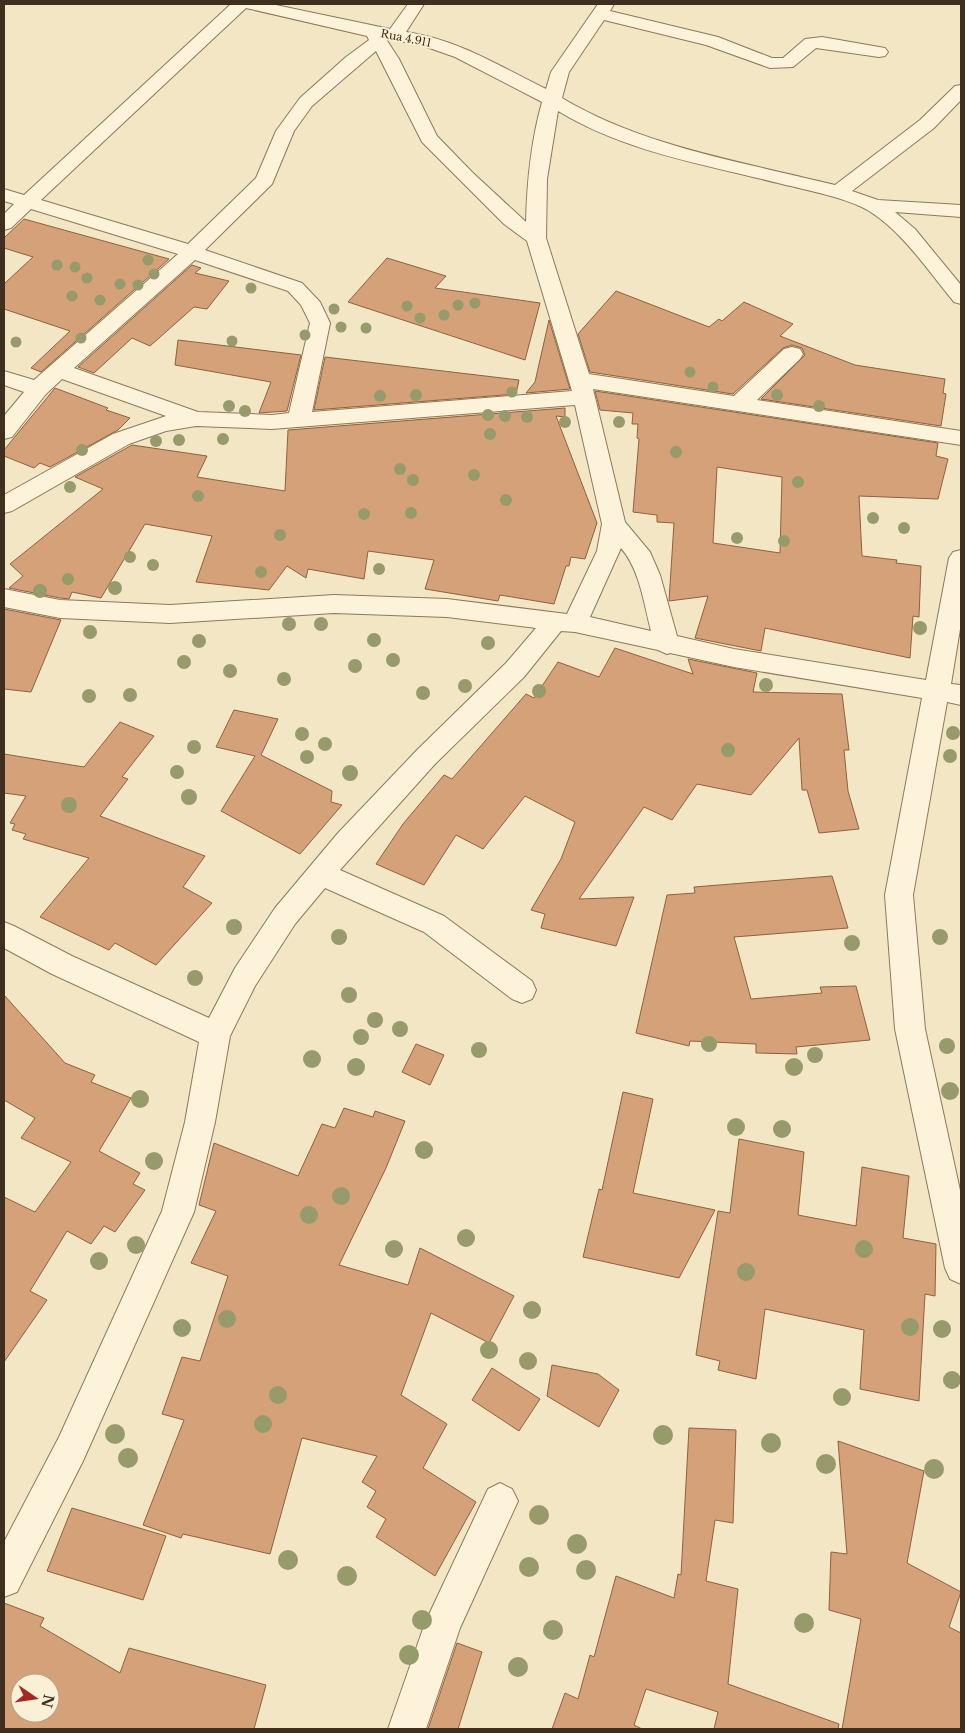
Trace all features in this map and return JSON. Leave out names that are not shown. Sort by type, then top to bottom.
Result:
[{"type":"street","points":[[4,224],[241,4]]},
{"type":"street","name":"Rua 4.911","points":[[250,4],[383,36],[421,39],[461,52],[553,100],[580,117],[619,133],[671,150],[838,192],[875,206]]},
{"type":"street","points":[[4,432],[38,389],[192,252],[265,180],[285,130],[306,102],[383,36],[416,4]]},
{"type":"street","points":[[4,1579],[71,1449],[178,1212],[200,1122],[215,1035],[244,977],[285,916],[320,874],[426,757],[565,623],[609,551],[614,524],[610,501],[582,388],[536,238],[538,179],[546,125],[560,72],[603,9],[712,41],[770,63],[787,63],[811,43],[822,42],[879,52]]},
{"type":"street","points":[[383,36],[429,138],[511,220],[536,238]]},
{"type":"street","points":[[838,192],[927,124],[961,90]]},
{"type":"street","points":[[4,194],[192,252],[295,287],[310,302],[320,323],[299,420]]},
{"type":"street","points":[[875,206],[961,211]]},
{"type":"street","points":[[875,206],[908,233],[961,298]]},
{"type":"street","points":[[739,404],[792,354]]},
{"type":"street","points":[[58,370],[196,419]]},
{"type":"street","points":[[4,378],[38,389]]},
{"type":"street","points":[[4,505],[121,439],[162,424],[196,419],[272,422],[299,420],[582,388],[739,404],[961,438]]},
{"type":"street","points":[[614,524],[638,552],[648,575],[667,645]]},
{"type":"street","points":[[961,558],[948,693],[898,895],[910,1030],[952,1184],[961,1268]]},
{"type":"street","points":[[4,598],[60,609],[170,614],[334,604],[447,608],[565,623],[734,658],[948,693]]},
{"type":"street","points":[[320,874],[434,924],[522,990]]},
{"type":"street","points":[[4,934],[62,965],[215,1035]]},
{"type":"street","points":[[407,1729],[443,1623],[500,1501]]},
{"type":"building","points":[[24,219],[169,259],[41,372],[31,368],[70,331],[4,309],[4,284],[33,257],[4,248],[4,238]]},
{"type":"building","points":[[387,258],[446,276],[435,288],[540,303],[525,360],[348,302]]},
{"type":"building","points":[[192,265],[201,268],[195,273],[229,281],[207,309],[194,307],[150,346],[132,338],[94,373],[78,367]]},
{"type":"building","points":[[616,291],[709,327],[719,319],[722,321],[744,302],[793,324],[780,336],[855,365],[945,379],[943,393],[946,394],[941,426],[761,399],[805,355],[802,348],[792,345],[783,348],[733,394],[590,372],[578,334]]},
{"type":"building","points":[[549,320],[570,389],[526,393],[535,382]]},
{"type":"building","points":[[178,340],[301,355],[287,411],[259,413],[271,382],[175,365]]},
{"type":"building","points":[[325,357],[519,380],[516,394],[314,410]]},
{"type":"building","points":[[55,388],[130,418],[118,430],[50,467],[40,463],[34,468],[4,456],[4,450]]},
{"type":"building","points":[[595,391],[938,443],[936,456],[948,459],[938,499],[859,496],[862,556],[897,560],[896,563],[921,566],[919,617],[913,616],[910,658],[765,628],[761,651],[695,638],[708,596],[669,601],[674,523],[657,522],[657,515],[633,512],[639,439],[637,438],[638,424],[632,424],[633,413],[600,410]],"holes":[[[717,467],[782,477],[780,553],[713,543]]]},
{"type":"building","points":[[565,408],[565,417],[556,416],[597,523],[585,559],[571,557],[569,566],[566,566],[554,604],[500,595],[498,601],[425,589],[434,560],[368,551],[364,579],[308,569],[306,578],[287,566],[269,590],[196,582],[212,536],[145,524],[101,598],[72,592],[69,599],[9,588],[23,576],[10,564],[103,489],[75,477],[132,445],[207,456],[197,477],[285,491],[288,430]]},
{"type":"building","points":[[4,609],[61,620],[31,692],[4,689]]},
{"type":"building","points":[[615,648],[693,674],[688,659],[757,673],[753,692],[842,694],[849,750],[844,750],[848,791],[859,829],[819,833],[807,790],[802,790],[799,738],[751,795],[697,784],[672,820],[644,807],[579,899],[634,897],[616,946],[541,928],[545,914],[531,910],[561,859],[575,822],[525,796],[483,849],[456,835],[424,885],[376,864],[403,824],[444,775],[452,779],[526,694],[534,698],[558,662],[599,677]]},
{"type":"building","points":[[234,710],[278,719],[261,755],[332,791],[331,802],[342,805],[300,854],[221,811],[255,756],[216,747]]},
{"type":"building","points":[[120,722],[154,736],[122,777],[128,779],[100,816],[205,856],[183,887],[212,903],[156,965],[115,943],[109,950],[40,917],[89,858],[23,839],[26,834],[12,830],[15,824],[10,823],[26,796],[4,793],[4,754],[84,767]]},
{"type":"building","points":[[832,876],[848,928],[734,937],[751,999],[822,993],[820,987],[856,986],[870,1040],[796,1047],[797,1054],[756,1053],[756,1044],[690,1041],[689,1046],[636,1033],[667,895],[695,893],[694,887]]},
{"type":"building","points":[[4,995],[65,1063],[95,1075],[91,1082],[131,1098],[99,1151],[140,1173],[133,1184],[145,1190],[115,1232],[104,1226],[91,1244],[67,1231],[30,1291],[47,1300],[4,1362],[4,1197],[35,1212],[71,1162],[21,1138],[35,1118],[4,1100]]},
{"type":"building","points":[[416,1044],[444,1055],[430,1085],[402,1072]]},
{"type":"building","points":[[623,1092],[653,1099],[633,1193],[715,1210],[679,1278],[583,1257],[599,1189],[602,1190]]},
{"type":"building","points":[[344,1108],[373,1117],[375,1111],[405,1121],[386,1168],[339,1265],[408,1285],[420,1248],[514,1296],[489,1343],[431,1313],[401,1395],[447,1424],[423,1468],[476,1502],[435,1576],[376,1537],[386,1519],[367,1507],[376,1491],[362,1482],[377,1456],[302,1438],[270,1554],[183,1534],[181,1538],[143,1525],[184,1420],[162,1414],[182,1357],[200,1361],[228,1276],[191,1263],[216,1211],[199,1205],[214,1143],[298,1176],[322,1124],[335,1128]]},
{"type":"building","points":[[739,1139],[804,1152],[798,1215],[856,1226],[862,1167],[909,1176],[903,1238],[936,1244],[935,1296],[925,1294],[919,1401],[860,1389],[864,1330],[765,1309],[756,1379],[718,1370],[720,1361],[696,1355],[718,1211],[730,1213]]},
{"type":"building","points":[[552,1365],[598,1374],[619,1390],[599,1427],[547,1396]]},
{"type":"building","points":[[492,1368],[540,1399],[519,1431],[472,1400]]},
{"type":"building","points":[[689,1428],[736,1430],[733,1523],[715,1520],[706,1581],[738,1589],[728,1684],[839,1724],[838,1729],[714,1729],[718,1712],[646,1689],[634,1725],[642,1729],[552,1729],[565,1693],[578,1699],[590,1655],[594,1657],[616,1576],[674,1598],[678,1574],[681,1575]]},
{"type":"building","points":[[838,1441],[924,1471],[907,1563],[961,1592],[949,1627],[961,1633],[961,1729],[842,1729],[861,1619],[829,1610],[831,1552],[847,1554]]},
{"type":"building","points":[[72,1508],[166,1536],[143,1600],[47,1571]]},
{"type":"building","points":[[4,1603],[44,1618],[40,1626],[120,1673],[129,1648],[266,1685],[254,1729],[4,1729]]},
{"type":"building","points":[[457,1643],[482,1652],[458,1729],[428,1729]]}]
